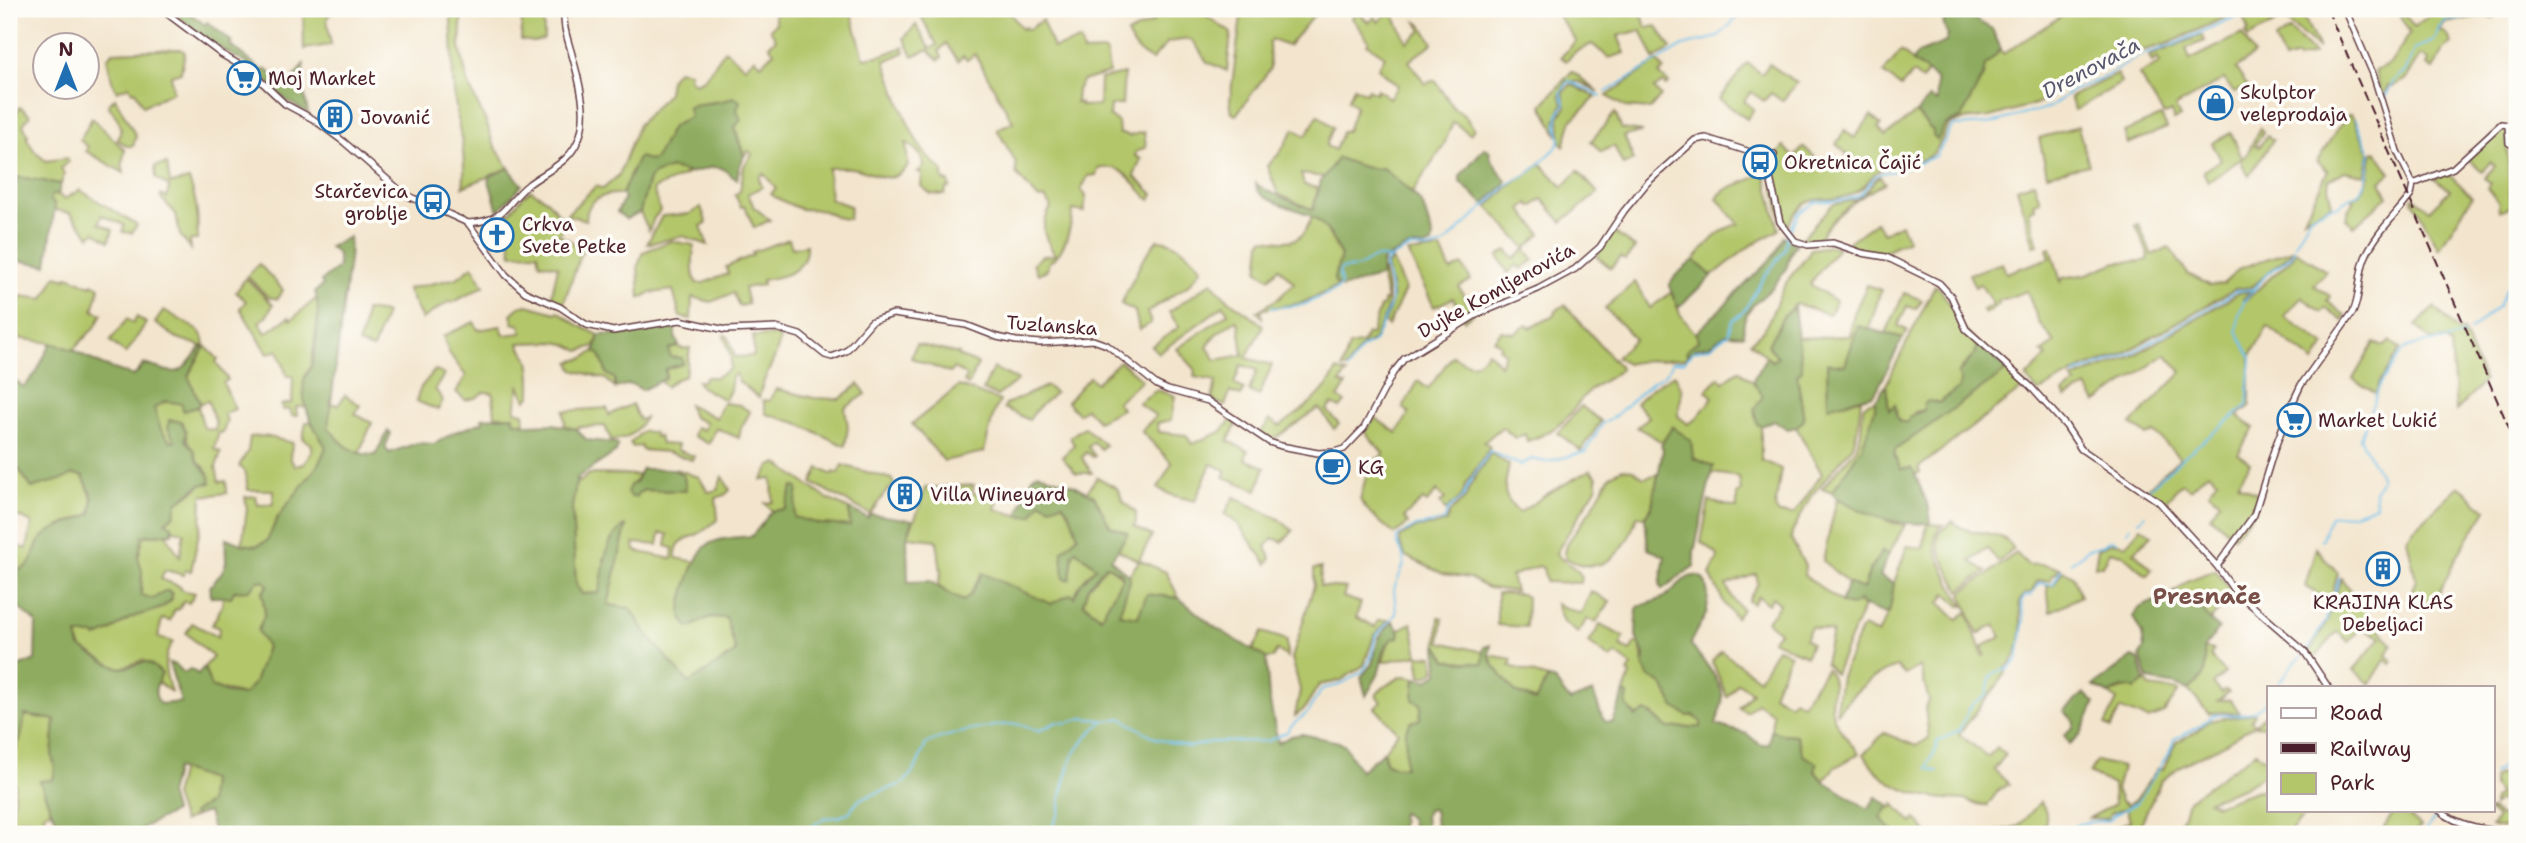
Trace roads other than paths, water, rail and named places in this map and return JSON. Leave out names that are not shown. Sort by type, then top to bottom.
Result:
[{"type":"street","points":[[161,9],[221,54],[245,67],[285,104],[344,142],[404,194],[468,223],[485,222],[499,216],[528,185],[564,160],[577,142],[583,119],[583,100],[565,30],[565,9]]},
{"type":"street","points":[[2217,566],[2254,515],[2290,408],[2307,376],[2357,304],[2360,274],[2366,255],[2411,195],[2413,184],[2397,151],[2370,66],[2345,9]]},
{"type":"street","points":[[2413,184],[2453,168],[2500,124],[2508,125],[2510,143],[2517,146]]},
{"type":"street","name":"Dujke Komljenovića","points":[[1340,451],[1364,428],[1393,373],[1404,359],[1476,315],[1538,289],[1575,269],[1600,247],[1636,195],[1696,139],[1706,138],[1747,151],[1765,165]]},
{"type":"street","points":[[1774,155],[1765,165],[1780,222],[1788,234],[1800,244],[1833,243],[1862,253],[1886,257],[1939,283],[1951,296],[1966,329],[2030,386],[2064,424],[2081,449],[2159,502],[2242,598],[2304,651],[2327,686]]},
{"type":"street","name":"Tuzlanska","points":[[468,223],[517,286],[530,295],[561,307],[587,325],[600,329],[628,330],[680,320],[726,330],[776,328],[800,335],[825,355],[832,357],[844,352],[875,320],[893,314],[966,325],[1016,341],[1040,343],[1093,340],[1107,345],[1157,385],[1209,401],[1275,445],[1318,453],[1340,451]]},
{"type":"street","points":[[2442,813],[2495,831],[2517,831]]},
{"type":"waterway","points":[[1606,92],[1683,46],[1718,37],[1746,9]]},
{"type":"waterway","name":"Drenovača","points":[[801,834],[824,818],[839,817],[849,812],[860,799],[904,783],[916,767],[926,744],[974,730],[1015,724],[1038,731],[1057,722],[1066,723],[1083,718],[1108,721],[1121,718],[1157,739],[1189,747],[1212,742],[1268,741],[1287,732],[1307,713],[1322,689],[1340,685],[1363,671],[1370,660],[1376,636],[1396,614],[1394,589],[1404,564],[1397,537],[1416,526],[1444,521],[1448,510],[1463,497],[1490,451],[1520,465],[1532,459],[1546,462],[1585,452],[1603,423],[1615,416],[1652,382],[1666,374],[1673,362],[1684,362],[1692,352],[1710,347],[1728,334],[1732,321],[1744,311],[1762,280],[1785,250],[1788,233],[1799,213],[1815,202],[1855,197],[1881,173],[1901,170],[1936,156],[1955,126],[1988,124],[2051,107],[2071,91],[2101,79],[2140,56],[2173,45],[2230,19],[2262,9]]},
{"type":"waterway","points":[[2384,100],[2394,80],[2406,70],[2414,50],[2435,39],[2445,21],[2476,13],[2517,13]]},
{"type":"waterway","points":[[1271,308],[1303,305],[1338,289],[1341,285],[1341,269],[1358,267],[1376,257],[1389,259],[1410,248],[1428,249],[1443,245],[1509,184],[1532,171],[1556,148],[1560,140],[1558,115],[1565,104],[1561,93],[1569,81],[1601,96]]},
{"type":"waterway","points":[[2355,119],[2369,149]]},
{"type":"waterway","points":[[2295,245],[2310,216],[2339,206],[2361,190],[2366,181],[2371,152]]},
{"type":"waterway","points":[[2148,489],[2247,406],[2251,358],[2237,331],[2239,314],[2244,301],[2266,275],[2291,256],[2294,249]]},
{"type":"waterway","points":[[1348,369],[1362,348],[1376,339],[1391,303],[1385,265],[1389,259]]},
{"type":"waterway","points":[[2470,331],[2498,306],[2514,274]]},
{"type":"waterway","points":[[2074,375],[2132,353],[2237,291],[2254,289]]},
{"type":"waterway","points":[[2321,541],[2330,516],[2353,514],[2376,505],[2375,491],[2380,476],[2360,438],[2379,387],[2392,366],[2406,348],[2464,334]]},
{"type":"waterway","points":[[2139,521],[2145,515]]},
{"type":"waterway","points":[[2127,532],[2131,526]]},
{"type":"waterway","points":[[2071,563],[2088,549],[2110,540],[2117,541]]},
{"type":"waterway","points":[[1938,772],[1927,768],[1937,742],[1959,730],[1972,704],[1986,696],[1990,678],[1994,673],[2008,669],[2018,659],[2024,618],[2021,603],[2025,596],[2031,596],[2039,583],[2053,584],[2061,569]]},
{"type":"waterway","points":[[2308,650],[2326,620],[2339,578]]},
{"type":"waterway","points":[[2277,686],[2302,656]]},
{"type":"waterway","points":[[2062,834],[2079,824],[2109,820],[2138,802],[2171,749],[2174,739],[2197,728],[2214,715],[2237,715],[2252,711],[2267,700]]},
{"type":"waterway","points":[[1048,834],[1060,812],[1060,799],[1072,757],[1087,736],[1102,722]]},
{"type":"waterway","points":[[2494,773],[2505,764],[2506,754],[2517,742]]},
{"type":"waterway","points":[[2422,834],[2439,814]]},
{"type":"railway","points":[[2327,9],[2517,446]]},
{"type":"place","name":"Moj Market","points":[[244,78]]},
{"type":"place","name":"Skulptor veleprodaja","points":[[2216,103]]},
{"type":"place","name":"Jovanić","points":[[335,117]]},
{"type":"place","name":"Okretnica Čajić","points":[[1760,162]]},
{"type":"place","name":"Starčevica groblje","points":[[433,202]]},
{"type":"place","name":"Crkva Svete Petke","points":[[497,235]]},
{"type":"place","name":"Market Lukić","points":[[2294,420]]},
{"type":"place","name":"KG","points":[[1333,467]]},
{"type":"place","name":"Villa Wineyard","points":[[905,494]]},
{"type":"place","name":"KRAJINA KLAS Debeljaci","points":[[2383,569]]},
{"type":"district","name":"Presnače","points":[[2207,596]]}]
